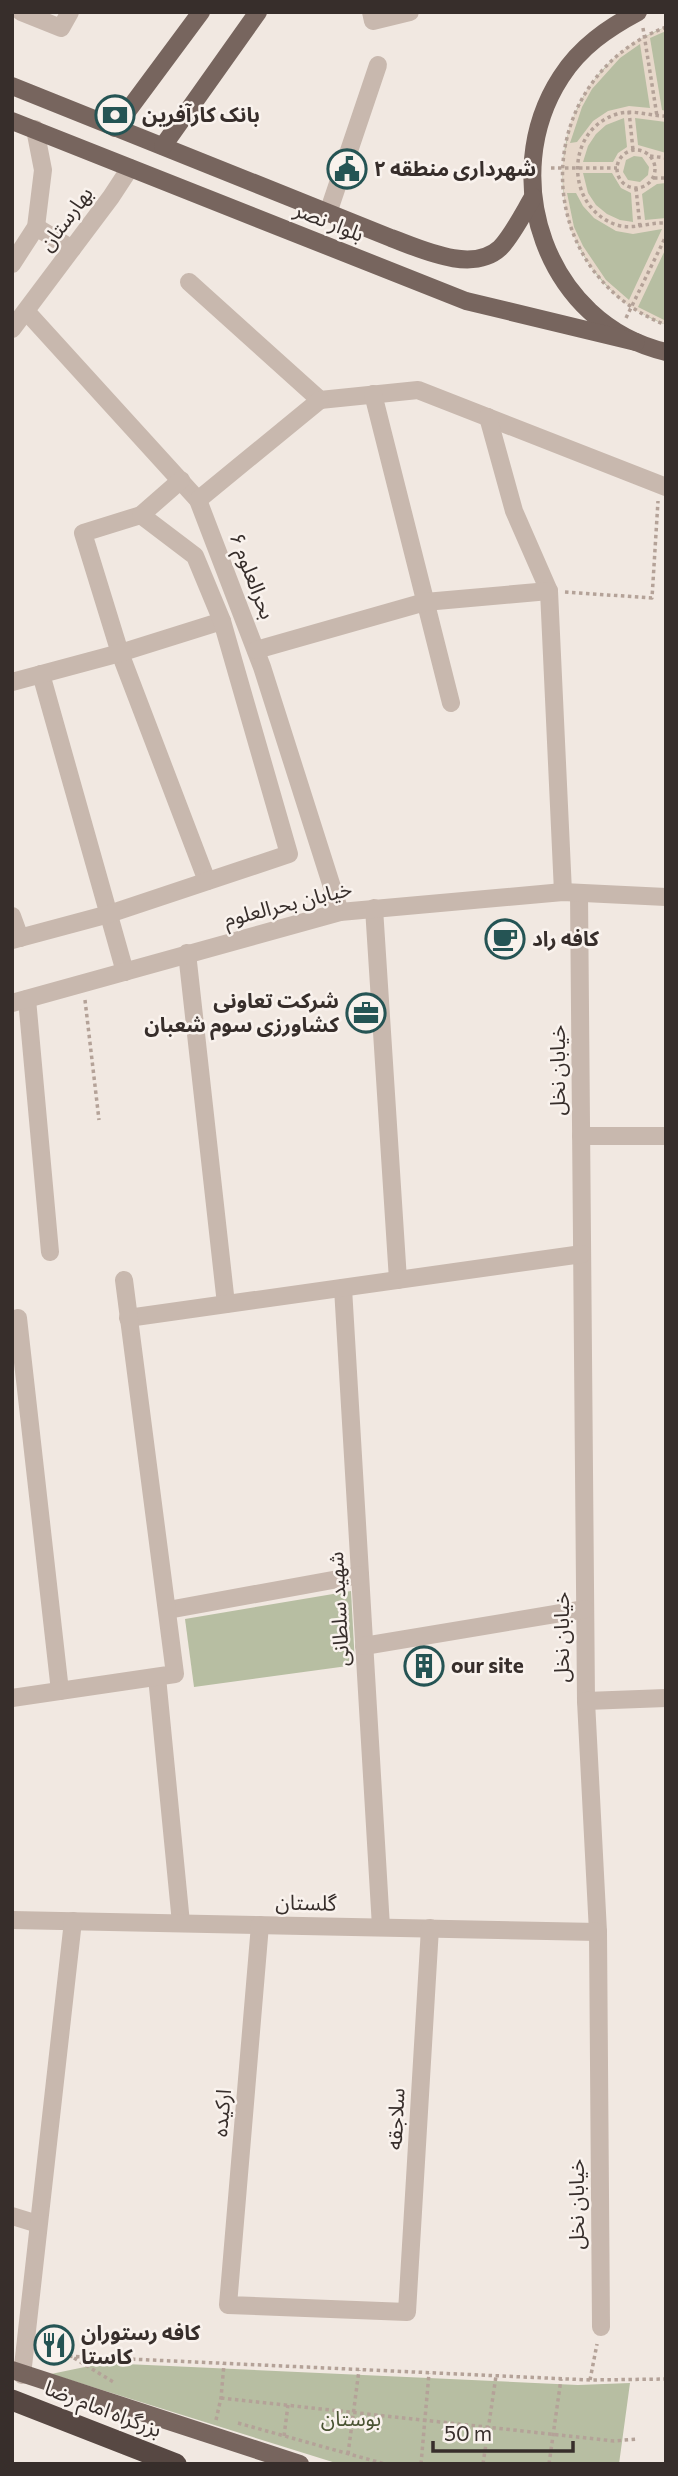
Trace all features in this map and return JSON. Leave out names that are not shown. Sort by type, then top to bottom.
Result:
[{"type":"highway","name":"بزرگراه امام رضا","points":[[12,2400],[176,2464]]},
{"type":"main road","points":[[115,128],[201,12]]},
{"type":"main road","points":[[163,146],[258,12]]},
{"type":"main road","points":[[640,18],[614,25],[594,40],[562,76],[541,119],[531,168],[533,197],[541,237],[563,281],[596,316],[619,333],[666,352]]},
{"type":"main road","name":"بلوار نصر","points":[[12,86],[447,258],[476,259],[499,249],[533,197]]},
{"type":"main road","name":"بلوار نصر","points":[[12,121],[466,301],[636,342]]},
{"type":"main road","points":[[17,2372],[300,2464]]},
{"type":"street","points":[[21,12],[65,20]]},
{"type":"street","points":[[372,16],[410,12]]},
{"type":"street","points":[[328,212],[378,65]]},
{"type":"street","name":"بهارستان","points":[[12,264],[36,227],[43,170],[35,130]]},
{"type":"street","name":"بهارستان","points":[[12,329],[130,168]]},
{"type":"street","points":[[36,227],[72,249]]},
{"type":"street","points":[[189,282],[320,400]]},
{"type":"street","name":"بحرالعلوم ۶","points":[[26,311],[198,500],[256,650],[340,912]]},
{"type":"street","points":[[198,500],[320,400],[418,390],[662,486]]},
{"type":"street","points":[[373,394],[451,703]]},
{"type":"street","points":[[256,650],[425,602],[549,591],[514,512],[488,417]]},
{"type":"street","points":[[181,480],[141,515],[83,533],[120,653],[207,881]]},
{"type":"street","points":[[12,916],[16,939],[109,914],[289,854],[222,621],[195,556],[141,515]]},
{"type":"street","name":"خیابان نخل","points":[[549,591],[571,892],[581,1136],[586,1701],[598,1932],[601,2327]]},
{"type":"street","points":[[12,682],[120,653],[222,621]]},
{"type":"street","points":[[41,674],[125,972]]},
{"type":"street","name":"خیابان بحرالعلوم","points":[[19,1001],[340,912],[571,892],[666,897]]},
{"type":"street","points":[[374,908],[398,1280]]},
{"type":"street","points":[[187,953],[226,1304]]},
{"type":"street","points":[[19,1001],[50,1252]]},
{"type":"street","points":[[581,1136],[666,1136]]},
{"type":"street","points":[[128,1318],[582,1254]]},
{"type":"street","points":[[12,1698],[174,1674],[168,1610],[124,1280]]},
{"type":"street","name":"شهید سلطانی","points":[[343,1288],[381,1927]]},
{"type":"street","points":[[18,1318],[60,1691]]},
{"type":"street","points":[[168,1610],[360,1575]]},
{"type":"street","points":[[364,1646],[585,1609]]},
{"type":"street","points":[[157,1677],[181,1923]]},
{"type":"street","points":[[586,1701],[666,1698]]},
{"type":"street","name":"گلستان","points":[[12,1920],[598,1932]]},
{"type":"street","points":[[17,2372],[25,2355],[74,1921]]},
{"type":"street","name":"ارکیده","points":[[260,1925],[228,2305],[407,2312]]},
{"type":"street","name":"سلاجقه","points":[[407,2312],[430,1928]]},
{"type":"street","points":[[12,2216],[38,2224]]},
{"type":"path","points":[[640,18],[657,116]]},
{"type":"path","points":[[666,27],[644,36],[617,55],[589,86],[570,124],[562,168],[565,208],[579,248],[603,283],[631,307],[666,325]]},
{"type":"path","points":[[629,111],[633,150]]},
{"type":"path","points":[[666,116],[629,111],[610,116],[592,130],[580,150],[577,168],[580,189],[592,209],[611,223],[626,227],[666,223]]},
{"type":"path","points":[[650,156],[655,166],[653,178],[646,185],[636,188],[620,180],[617,168],[622,156],[633,150],[666,158]]},
{"type":"path","points":[[531,168],[617,168]]},
{"type":"path","points":[[653,178],[666,178]]},
{"type":"path","points":[[636,188],[640,227]]},
{"type":"path","points":[[619,333],[666,236]]},
{"type":"path","points":[[549,591],[653,597],[662,486]]},
{"type":"path","points":[[83,984],[99,1120]]},
{"type":"path","points":[[590,2380],[601,2327]]},
{"type":"path","points":[[25,2355],[561,2379],[666,2379]]},
{"type":"path","points":[[72,2357],[120,2387]]},
{"type":"path","points":[[213,2436],[221,2398],[224,2364]]},
{"type":"path","points":[[348,2454],[359,2370]]},
{"type":"path","points":[[421,2464],[429,2373]]},
{"type":"path","points":[[483,2464],[496,2375]]},
{"type":"path","points":[[550,2464],[561,2379]]},
{"type":"path","points":[[221,2398],[553,2435],[614,2441],[637,2439]]},
{"type":"path","points":[[284,2436],[288,2405]]},
{"type":"path","points":[[230,2421],[385,2464]]},
{"type":"green space","points":[[666,27],[666,325],[621,299],[588,263],[569,221],[562,176],[569,130],[588,88],[621,53]]},
{"type":"green space","points":[[351,1591],[355,1665],[194,1687],[185,1619]]},
{"type":"green space","name":"بوستان","points":[[104,2363],[578,2385],[630,2383],[619,2464],[339,2464],[51,2374]]},
{"type":"shaded area","points":[[666,27],[666,31],[650,38],[666,122],[635,118],[638,145],[666,153],[666,183],[657,184],[642,194],[645,220],[666,218],[666,248],[638,307],[666,321],[666,325],[635,310],[618,298],[590,266],[570,229],[565,208],[562,168],[570,124],[589,86],[617,55],[634,42]],"holes":[[[640,44],[650,108],[629,106],[608,111],[593,121],[577,142],[570,143],[582,107],[592,89],[620,58]],[[624,118],[627,147],[618,153],[613,162],[583,162],[588,146],[606,125]],[[634,156],[642,157],[649,167],[648,175],[640,182],[628,180],[623,172],[626,160]],[[583,173],[612,173],[621,188],[631,193],[633,222],[607,214],[596,205],[588,193]],[[567,193],[576,193],[594,218],[616,231],[633,234],[662,229],[629,300],[606,280],[583,246],[574,227]]]},
{"type":"place","name":"بانک کارآفرین","points":[[115,115]]},
{"type":"place","name":"شهرداری منطقه ۲","points":[[347,169]]},
{"type":"place","name":"کافه راد","points":[[505,939]]},
{"type":"place","name":"شرکت تعاونی کشاورزی سوم شعبان","points":[[366,1013]]},
{"type":"place","name":"our site","points":[[424,1666]]},
{"type":"place","name":"کافه رستوران کاستا","points":[[54,2345]]}]
